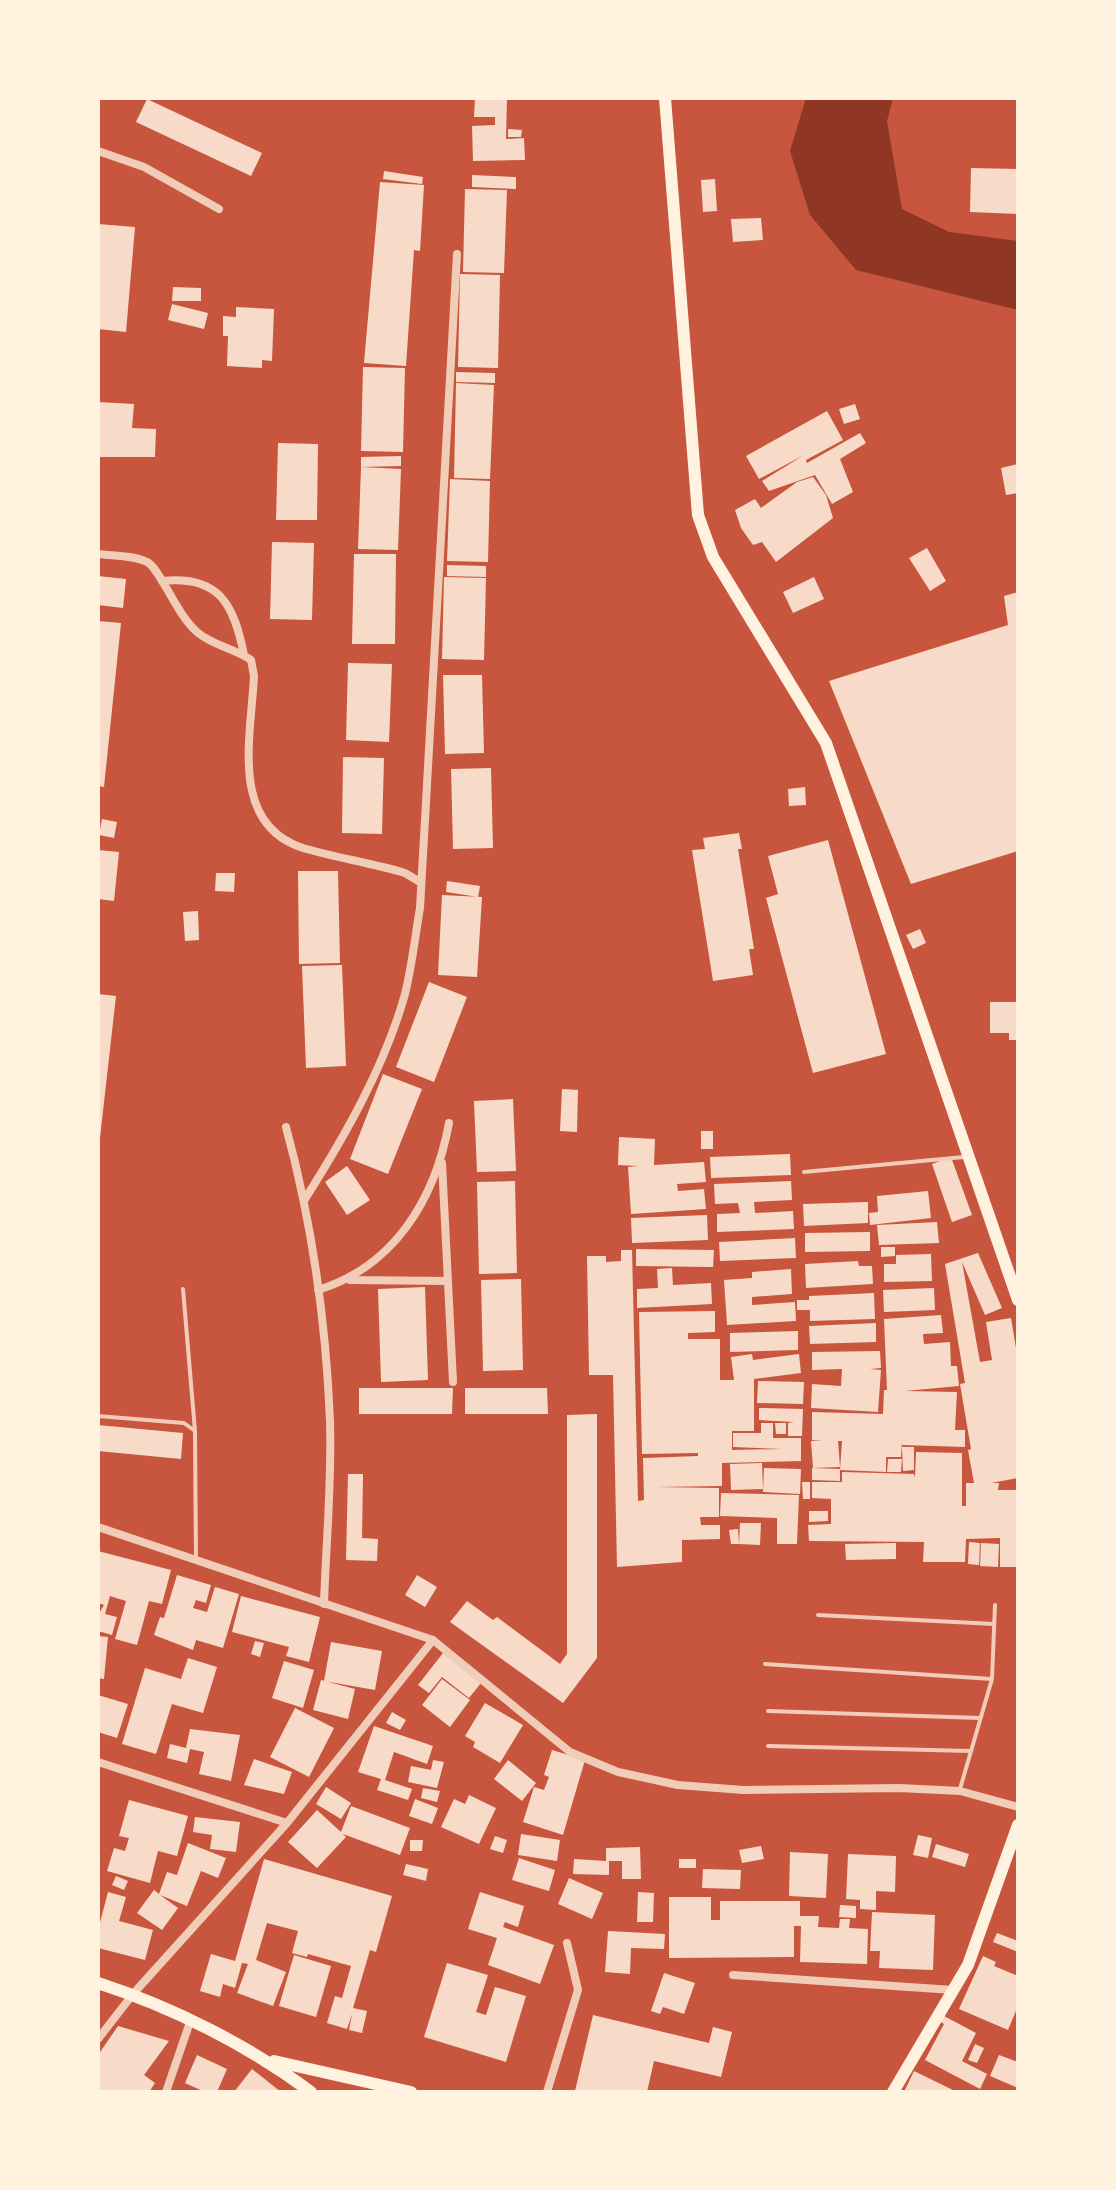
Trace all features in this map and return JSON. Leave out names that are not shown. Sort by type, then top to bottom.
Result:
[{"type":"main road","points":[[665,98],[698,515],[713,557],[826,743],[1018,1300]]},
{"type":"main road","points":[[893,2092],[968,1965],[1018,1825]]},
{"type":"main road","points":[[98,1983],[133,1994],[267,2059],[311,2092]]},
{"type":"main road","points":[[267,2059],[411,2092]]},
{"type":"street","points":[[98,151],[144,167],[219,209]]},
{"type":"street","points":[[305,1199],[370,1085],[388,1042],[405,994],[420,908],[457,254]]},
{"type":"street","points":[[98,554],[149,562],[180,616],[195,631],[212,644],[244,655]]},
{"type":"street","points":[[162,581],[196,581],[219,595],[235,618],[244,655],[254,667],[249,772],[257,815],[274,832],[301,847],[405,873],[420,882]]},
{"type":"street","points":[[449,1123],[442,1161],[453,1382]]},
{"type":"street","points":[[286,1127],[305,1199],[318,1290],[330,1423],[324,1604]]},
{"type":"street","points":[[349,1280],[394,1243],[419,1211],[442,1161]]},
{"type":"street","points":[[318,1290],[349,1280],[448,1281]]},
{"type":"street","points":[[98,1527],[433,1640],[570,1752],[618,1772],[678,1785],[743,1790],[899,1788],[960,1791],[1018,1807]]},
{"type":"street","points":[[98,2039],[133,1994],[287,1823],[433,1640]]},
{"type":"street","points":[[98,1762],[287,1823]]},
{"type":"street","points":[[547,2092],[578,1990],[567,1943]]},
{"type":"street","points":[[733,1975],[953,1990]]},
{"type":"street","points":[[166,2092],[190,2022]]},
{"type":"lane","points":[[804,1172],[967,1157]]},
{"type":"lane","points":[[183,1289],[198,1431],[195,1431],[196,1560]]},
{"type":"lane","points":[[98,1416],[184,1423],[195,1431]]},
{"type":"lane","points":[[960,1791],[992,1679],[995,1605]]},
{"type":"lane","points":[[818,1615],[994,1624]]},
{"type":"lane","points":[[765,1664],[992,1679]]},
{"type":"lane","points":[[768,1711],[980,1718]]},
{"type":"lane","points":[[768,1746],[971,1751]]},
{"type":"shaded area","points":[[806,98],[893,98],[887,121],[902,209],[949,232],[1018,241],[1018,310],[856,270],[810,215],[790,151]]},
{"type":"building","points":[[475,98],[507,98],[506,139],[524,138],[525,160],[473,161],[472,126],[495,125],[495,117],[474,117]]},
{"type":"building","points":[[147,99],[262,153],[251,176],[136,122]]},
{"type":"building","points":[[508,129],[522,130],[521,137],[508,137]]},
{"type":"building","points":[[971,168],[1018,169],[1018,214],[970,212]]},
{"type":"building","points":[[384,171],[423,177],[422,184],[383,179]]},
{"type":"building","points":[[472,175],[516,177],[516,189],[472,187]]},
{"type":"building","points":[[715,179],[717,211],[703,212],[701,180]]},
{"type":"building","points":[[380,182],[424,185],[420,251],[414,250],[406,366],[364,363]]},
{"type":"building","points":[[465,189],[507,190],[504,273],[463,272]]},
{"type":"building","points":[[761,218],[763,240],[733,242],[731,219]]},
{"type":"building","points":[[98,224],[135,227],[126,332],[98,329]]},
{"type":"building","points":[[460,274],[500,275],[498,368],[458,367]]},
{"type":"building","points":[[173,287],[201,288],[201,301],[172,301]]},
{"type":"building","points":[[172,304],[208,313],[204,329],[168,320]]},
{"type":"building","points":[[236,307],[274,309],[272,361],[262,360],[262,368],[227,366],[228,336],[223,336],[223,316],[236,317]]},
{"type":"building","points":[[363,367],[405,368],[403,452],[361,451]]},
{"type":"building","points":[[456,372],[495,373],[495,383],[456,382]]},
{"type":"building","points":[[456,383],[494,385],[490,479],[454,478]]},
{"type":"building","points":[[98,402],[134,404],[132,428],[156,429],[155,457],[98,457]]},
{"type":"building","points":[[855,404],[860,419],[844,424],[839,409]]},
{"type":"building","points":[[827,411],[843,440],[806,460],[807,463],[860,433],[866,443],[840,459],[853,492],[832,504],[815,475],[769,491],[762,481],[804,455],[759,479],[746,456]]},
{"type":"building","points":[[278,443],[318,444],[317,520],[276,520]]},
{"type":"building","points":[[401,456],[401,466],[361,467],[361,457]]},
{"type":"building","points":[[1018,464],[1018,493],[1006,495],[1001,468]]},
{"type":"building","points":[[361,467],[401,469],[398,550],[358,549]]},
{"type":"building","points":[[813,477],[826,495],[833,518],[776,562],[762,542],[753,545],[741,528],[735,510],[755,499],[761,508],[797,482]]},
{"type":"building","points":[[450,479],[490,481],[488,562],[447,561]]},
{"type":"building","points":[[272,542],[314,543],[312,620],[270,619]]},
{"type":"building","points":[[927,548],[946,581],[930,591],[909,558]]},
{"type":"building","points":[[354,554],[396,554],[395,644],[352,644]]},
{"type":"building","points":[[447,565],[486,566],[486,577],[447,576]]},
{"type":"building","points":[[98,576],[126,579],[123,608],[98,605]]},
{"type":"building","points":[[444,577],[486,578],[484,660],[442,659]]},
{"type":"building","points":[[814,577],[824,599],[793,613],[783,592]]},
{"type":"building","points":[[1018,592],[1018,851],[911,884],[829,681],[1008,625],[1004,596]]},
{"type":"building","points":[[98,621],[121,623],[104,787],[98,786]]},
{"type":"building","points":[[348,663],[392,664],[389,742],[346,740]]},
{"type":"building","points":[[443,675],[482,675],[484,753],[445,754]]},
{"type":"building","points":[[343,757],[384,758],[382,834],[342,833]]},
{"type":"building","points":[[491,768],[493,848],[453,849],[451,769]]},
{"type":"building","points":[[805,787],[806,805],[789,806],[788,789]]},
{"type":"building","points":[[102,819],[117,822],[114,838],[99,835]]},
{"type":"building","points":[[739,833],[742,849],[738,849],[754,949],[749,949],[753,975],[713,981],[692,850],[705,849],[703,838]]},
{"type":"building","points":[[828,840],[886,1054],[813,1073],[766,898],[778,894],[768,856]]},
{"type":"building","points":[[98,850],[119,852],[114,901],[98,899]]},
{"type":"building","points":[[298,871],[338,871],[340,963],[299,964]]},
{"type":"building","points":[[216,873],[235,873],[234,892],[215,891]]},
{"type":"building","points":[[447,881],[480,886],[478,897],[446,892]]},
{"type":"building","points":[[442,895],[482,897],[477,977],[438,975]]},
{"type":"building","points":[[198,911],[199,940],[185,941],[183,912]]},
{"type":"building","points":[[920,929],[926,943],[913,949],[906,935]]},
{"type":"building","points":[[342,965],[346,1066],[306,1068],[302,966]]},
{"type":"building","points":[[429,982],[467,997],[434,1082],[396,1067]]},
{"type":"building","points":[[98,994],[116,996],[100,1138],[98,1138]]},
{"type":"building","points":[[990,1002],[1018,1002],[1018,1040],[1009,1040],[1009,1033],[990,1033]]},
{"type":"building","points":[[383,1074],[422,1089],[388,1174],[350,1159]]},
{"type":"building","points":[[562,1089],[578,1090],[577,1132],[560,1131]]},
{"type":"building","points":[[513,1099],[516,1171],[477,1172],[474,1101]]},
{"type":"building","points":[[701,1131],[713,1131],[713,1149],[701,1149]]},
{"type":"building","points":[[619,1137],[655,1139],[654,1165],[704,1162],[706,1182],[677,1184],[678,1191],[704,1189],[706,1209],[631,1214],[628,1167],[638,1166],[618,1165]]},
{"type":"building","points":[[790,1154],[791,1175],[711,1178],[710,1157]]},
{"type":"building","points":[[951,1157],[972,1215],[952,1222],[932,1164]]},
{"type":"building","points":[[347,1166],[370,1200],[347,1215],[325,1182]]},
{"type":"building","points":[[515,1181],[517,1273],[479,1274],[477,1182]]},
{"type":"building","points":[[791,1181],[792,1200],[754,1202],[755,1213],[793,1211],[794,1229],[717,1232],[717,1214],[740,1213],[738,1203],[715,1204],[714,1184]]},
{"type":"building","points":[[928,1191],[931,1218],[870,1225],[869,1213],[878,1212],[877,1196]]},
{"type":"building","points":[[868,1202],[868,1223],[804,1226],[803,1204]]},
{"type":"building","points":[[707,1215],[708,1240],[632,1243],[631,1218]]},
{"type":"building","points":[[937,1222],[939,1243],[879,1245],[877,1225]]},
{"type":"building","points":[[870,1232],[870,1251],[805,1252],[805,1233]]},
{"type":"building","points":[[795,1238],[796,1258],[720,1261],[719,1242]]},
{"type":"building","points":[[881,1247],[895,1247],[895,1256],[881,1257]]},
{"type":"building","points":[[636,1249],[714,1250],[713,1267],[636,1266]]},
{"type":"building","points":[[621,1250],[632,1250],[638,1501],[644,1500],[643,1458],[698,1456],[698,1453],[642,1454],[639,1312],[715,1311],[715,1332],[688,1333],[688,1339],[720,1339],[720,1380],[734,1380],[731,1357],[752,1354],[753,1360],[799,1354],[801,1373],[754,1379],[754,1431],[732,1431],[732,1450],[782,1449],[733,1447],[733,1433],[761,1433],[761,1423],[773,1423],[773,1438],[801,1438],[801,1461],[722,1463],[722,1486],[656,1487],[719,1488],[719,1517],[700,1517],[701,1525],[720,1525],[720,1539],[682,1540],[682,1562],[617,1567],[613,1375],[589,1375],[587,1256],[606,1256],[606,1262],[621,1261]]},
{"type":"building","points":[[978,1253],[1002,1308],[985,1315],[962,1262],[980,1362],[992,1360],[986,1322],[1011,1318],[1018,1360],[1018,1478],[991,1483],[999,1483],[998,1490],[1017,1490],[1017,1567],[1000,1567],[1000,1538],[966,1539],[965,1562],[923,1562],[924,1542],[809,1541],[808,1525],[831,1524],[831,1499],[812,1498],[812,1482],[842,1482],[842,1472],[914,1474],[915,1478],[916,1452],[962,1453],[962,1506],[966,1506],[966,1483],[974,1483],[960,1384],[965,1383],[945,1264]]},
{"type":"building","points":[[931,1254],[932,1281],[884,1282],[884,1264],[896,1264],[896,1255]]},
{"type":"building","points":[[858,1261],[859,1266],[872,1266],[873,1284],[806,1288],[805,1264]]},
{"type":"building","points":[[672,1268],[673,1285],[711,1283],[712,1304],[637,1308],[637,1289],[658,1288],[657,1269]]},
{"type":"building","points":[[791,1269],[792,1294],[752,1297],[752,1305],[795,1302],[796,1321],[727,1325],[724,1280],[752,1278],[752,1272]]},
{"type":"building","points":[[521,1279],[523,1370],[483,1371],[481,1280]]},
{"type":"building","points":[[425,1287],[428,1380],[381,1382],[378,1289]]},
{"type":"building","points":[[934,1288],[935,1310],[884,1312],[883,1290]]},
{"type":"building","points":[[874,1293],[875,1319],[810,1321],[810,1310],[797,1310],[797,1300],[809,1300],[809,1296]]},
{"type":"building","points":[[941,1315],[943,1333],[923,1334],[924,1344],[950,1342],[951,1366],[957,1366],[959,1386],[905,1391],[957,1392],[955,1430],[965,1430],[965,1447],[902,1445],[902,1442],[901,1457],[886,1457],[886,1472],[840,1470],[842,1441],[838,1441],[840,1467],[813,1468],[811,1441],[822,1440],[812,1440],[812,1412],[883,1414],[884,1390],[887,1390],[884,1319]]},
{"type":"building","points":[[876,1323],[876,1342],[810,1344],[809,1326]]},
{"type":"building","points":[[798,1331],[798,1350],[730,1352],[730,1333]]},
{"type":"building","points":[[880,1351],[881,1368],[870,1369],[881,1370],[878,1412],[811,1408],[812,1384],[841,1386],[842,1369],[812,1370],[812,1352]]},
{"type":"building","points":[[758,1381],[804,1382],[803,1404],[757,1403]]},
{"type":"building","points":[[359,1388],[453,1388],[452,1414],[359,1414]]},
{"type":"building","points":[[465,1388],[547,1388],[548,1414],[465,1414]]},
{"type":"building","points":[[759,1408],[803,1409],[802,1436],[788,1436],[788,1423],[794,1422],[759,1420]]},
{"type":"building","points":[[597,1414],[597,1658],[563,1703],[450,1622],[467,1601],[493,1620],[497,1617],[560,1664],[567,1654],[567,1415]]},
{"type":"building","points":[[775,1423],[786,1423],[786,1434],[776,1434]]},
{"type":"building","points":[[98,1425],[183,1433],[181,1459],[98,1451]]},
{"type":"building","points":[[902,1447],[914,1447],[914,1470],[903,1471]]},
{"type":"building","points":[[888,1459],[902,1459],[901,1472],[887,1472]]},
{"type":"building","points":[[762,1463],[763,1489],[731,1490],[730,1464]]},
{"type":"building","points":[[764,1468],[801,1469],[800,1494],[763,1492]]},
{"type":"building","points":[[812,1468],[840,1469],[840,1481],[812,1480]]},
{"type":"building","points":[[348,1474],[363,1474],[362,1538],[378,1539],[377,1561],[346,1560]]},
{"type":"building","points":[[802,1482],[810,1482],[810,1499],[803,1499]]},
{"type":"building","points":[[721,1493],[799,1495],[797,1544],[777,1544],[777,1518],[720,1516]]},
{"type":"building","points":[[809,1511],[828,1511],[828,1521],[809,1522]]},
{"type":"building","points":[[740,1523],[761,1523],[760,1545],[739,1544]]},
{"type":"building","points":[[738,1529],[739,1544],[731,1544],[729,1530]]},
{"type":"building","points":[[969,1542],[980,1543],[979,1565],[968,1564]]},
{"type":"building","points":[[896,1543],[896,1559],[846,1560],[845,1544]]},
{"type":"building","points":[[981,1543],[999,1544],[998,1567],[980,1566]]},
{"type":"building","points":[[98,1551],[171,1570],[162,1604],[149,1601],[137,1645],[115,1639],[126,1601],[110,1596],[105,1614],[117,1617],[112,1635],[98,1631],[98,1615],[104,1605],[98,1603]]},
{"type":"building","points":[[177,1575],[211,1585],[206,1603],[196,1600],[193,1608],[207,1612],[215,1587],[239,1594],[223,1648],[196,1640],[193,1650],[154,1635],[160,1617],[164,1618]]},
{"type":"building","points":[[417,1575],[437,1587],[425,1607],[405,1595]]},
{"type":"building","points":[[241,1596],[320,1617],[309,1662],[286,1656],[289,1647],[232,1632]]},
{"type":"building","points":[[98,1636],[108,1637],[104,1679],[98,1678]]},
{"type":"building","points":[[255,1641],[264,1643],[260,1657],[251,1654]]},
{"type":"building","points":[[331,1642],[382,1651],[375,1690],[324,1681]]},
{"type":"building","points":[[443,1653],[481,1683],[469,1698],[442,1677],[429,1693],[418,1685]]},
{"type":"building","points":[[188,1658],[217,1667],[203,1713],[172,1704],[156,1754],[122,1744],[145,1668],[181,1679]]},
{"type":"building","points":[[284,1661],[314,1670],[303,1708],[272,1698]]},
{"type":"building","points":[[442,1679],[470,1700],[450,1727],[422,1705]]},
{"type":"building","points":[[321,1680],[355,1689],[348,1719],[313,1710]]},
{"type":"building","points":[[98,1695],[128,1704],[117,1738],[98,1732]]},
{"type":"building","points":[[485,1703],[523,1725],[500,1763],[473,1747],[475,1742],[465,1736]]},
{"type":"building","points":[[295,1708],[334,1728],[309,1777],[270,1757]]},
{"type":"building","points":[[392,1712],[406,1720],[400,1730],[386,1723]]},
{"type":"building","points":[[374,1726],[433,1746],[427,1764],[394,1752],[385,1780],[412,1789],[408,1800],[377,1790],[381,1779],[358,1772]]},
{"type":"building","points":[[190,1729],[240,1735],[231,1781],[199,1774],[204,1752],[190,1749],[187,1763],[167,1758],[170,1744],[186,1748]]},
{"type":"building","points":[[552,1750],[585,1760],[563,1835],[523,1822],[534,1787],[544,1790],[549,1777],[544,1775]]},
{"type":"building","points":[[254,1759],[292,1772],[284,1794],[244,1785]]},
{"type":"building","points":[[433,1760],[444,1762],[437,1788],[408,1782],[411,1766],[431,1770]]},
{"type":"building","points":[[508,1760],[536,1783],[522,1801],[494,1779]]},
{"type":"building","points":[[326,1787],[351,1803],[341,1819],[316,1804]]},
{"type":"building","points":[[423,1788],[440,1791],[437,1802],[421,1798]]},
{"type":"building","points":[[469,1795],[496,1808],[479,1844],[441,1827],[454,1799],[465,1804]]},
{"type":"building","points":[[415,1799],[438,1808],[432,1824],[409,1816]]},
{"type":"building","points":[[129,1800],[188,1816],[177,1856],[158,1851],[150,1883],[107,1871],[114,1848],[125,1851],[129,1838],[119,1836]]},
{"type":"building","points":[[351,1806],[410,1828],[400,1855],[343,1834],[346,1837],[317,1868],[288,1842],[317,1810],[341,1832]]},
{"type":"building","points":[[195,1817],[240,1822],[236,1852],[210,1849],[212,1835],[193,1832]]},
{"type":"building","points":[[521,1834],[560,1840],[557,1861],[518,1855]]},
{"type":"building","points":[[918,1835],[932,1838],[928,1858],[913,1855]]},
{"type":"building","points":[[495,1836],[507,1840],[503,1853],[490,1849]]},
{"type":"building","points":[[410,1840],[423,1840],[422,1851],[410,1851]]},
{"type":"building","points":[[188,1843],[226,1858],[218,1878],[201,1871],[187,1906],[160,1895],[178,1908],[162,1930],[137,1913],[154,1890],[159,1894],[167,1872],[177,1875]]},
{"type":"building","points":[[936,1844],[969,1854],[965,1867],[932,1857]]},
{"type":"building","points":[[761,1846],[764,1859],[742,1863],[739,1850]]},
{"type":"building","points":[[640,1847],[641,1879],[622,1879],[622,1861],[609,1861],[609,1875],[573,1874],[574,1859],[606,1861],[606,1848]]},
{"type":"building","points":[[790,1852],[828,1854],[826,1898],[789,1896]]},
{"type":"building","points":[[848,1854],[896,1856],[895,1892],[876,1891],[876,1910],[860,1909],[860,1900],[846,1899]]},
{"type":"building","points":[[519,1858],[555,1870],[549,1891],[512,1880]]},
{"type":"building","points":[[264,1859],[392,1896],[376,1952],[370,1950],[353,2008],[367,2011],[362,2033],[349,2030],[352,2014],[347,2029],[327,2023],[335,1996],[342,1998],[351,1966],[308,1954],[307,1957],[292,1953],[298,1931],[267,1923],[256,1960],[286,1972],[273,2006],[237,1993],[248,1964],[242,1963],[235,1988],[223,1984],[220,1997],[200,1991],[211,1954],[235,1961]]},
{"type":"building","points":[[679,1859],[696,1859],[696,1868],[679,1868]]},
{"type":"building","points":[[406,1864],[428,1869],[426,1881],[403,1875]]},
{"type":"building","points":[[703,1869],[741,1870],[740,1889],[702,1888]]},
{"type":"building","points":[[116,1876],[128,1881],[124,1890],[112,1885]]},
{"type":"building","points":[[569,1878],[603,1893],[592,1919],[558,1904]]},
{"type":"building","points":[[108,1892],[126,1897],[119,1921],[153,1930],[145,1960],[98,1948],[98,1930]]},
{"type":"building","points":[[480,1892],[524,1906],[518,1927],[505,1922],[503,1927],[554,1945],[540,1984],[488,1965],[497,1938],[468,1929]]},
{"type":"building","points":[[638,1892],[654,1893],[653,1922],[637,1922]]},
{"type":"building","points":[[669,1897],[711,1897],[711,1920],[720,1920],[720,1901],[800,1901],[800,1916],[819,1916],[818,1927],[839,1928],[840,1919],[850,1919],[849,1928],[868,1929],[867,1964],[800,1962],[801,1926],[794,1926],[794,1957],[669,1958]]},
{"type":"building","points":[[840,1905],[856,1906],[856,1918],[839,1917]]},
{"type":"building","points":[[872,1912],[935,1915],[933,1970],[879,1968],[880,1951],[870,1951]]},
{"type":"building","points":[[608,1931],[665,1934],[664,1949],[631,1948],[630,1974],[605,1972]]},
{"type":"building","points":[[997,1933],[1018,1941],[1018,1952],[993,1942]]},
{"type":"building","points":[[294,1955],[331,1966],[316,2017],[279,2006]]},
{"type":"building","points":[[983,1956],[996,1962],[994,1966],[1018,1976],[1018,2006],[1008,2030],[959,2009]]},
{"type":"building","points":[[447,1963],[488,1975],[476,2012],[486,2015],[495,1987],[526,1996],[506,2062],[424,2037]]},
{"type":"building","points":[[664,1973],[695,1983],[684,2014],[663,2007],[660,2014],[651,2011]]},
{"type":"building","points":[[593,2015],[709,2043],[713,2027],[732,2032],[721,2077],[654,2061],[647,2092],[575,2091]]},
{"type":"building","points":[[944,2016],[976,2033],[962,2061],[987,2074],[980,2089],[925,2060],[944,2024],[941,2022]]},
{"type":"building","points":[[118,2026],[169,2041],[144,2075],[155,2083],[149,2092],[98,2092],[98,2055]]},
{"type":"building","points":[[975,2044],[984,2048],[977,2063],[968,2060]]},
{"type":"building","points":[[197,2055],[227,2069],[217,2092],[205,2092],[185,2083]]},
{"type":"building","points":[[999,2055],[1018,2062],[1018,2088],[990,2076]]},
{"type":"building","points":[[252,2069],[281,2092],[234,2092]]},
{"type":"building","points":[[914,2071],[957,2092],[904,2092]]}]
